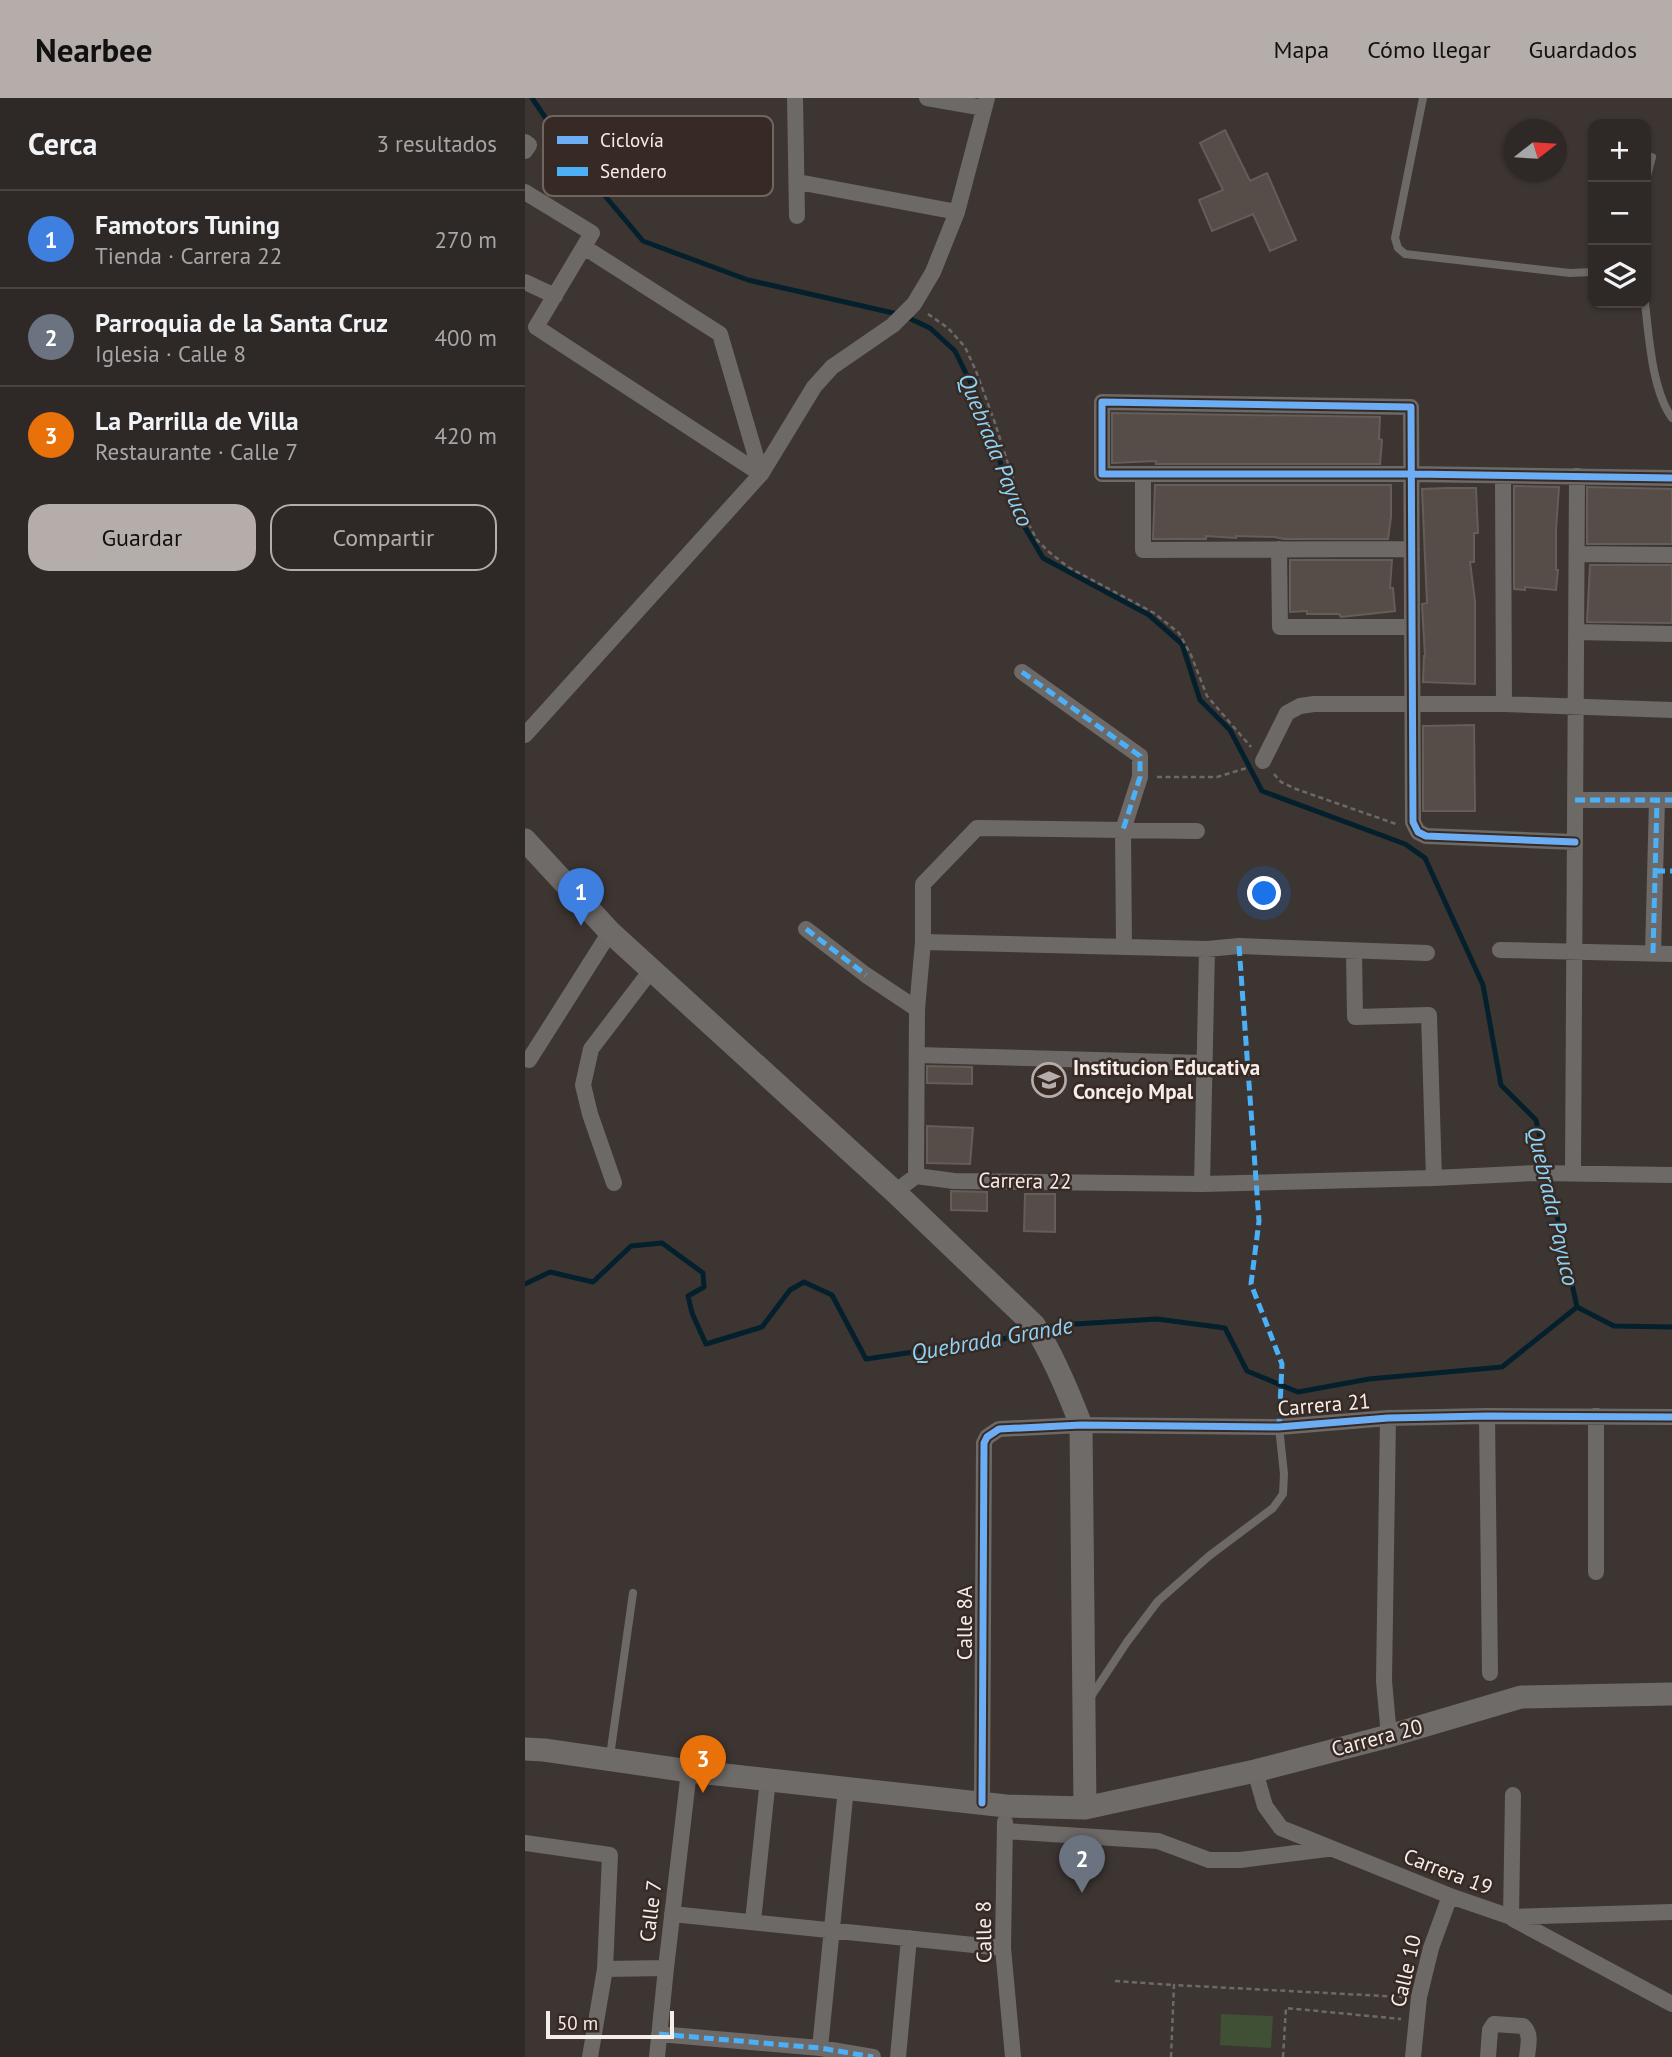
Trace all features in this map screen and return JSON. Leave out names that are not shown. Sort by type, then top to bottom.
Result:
[{"type":"main road","points":[[525,840],[610,932],[895,1192],[1038,1331],[1062,1376],[1081,1426],[1085,1808]]},
{"type":"main road","name":"Carrera 20","points":[[525,1749],[689,1771],[1006,1806],[1085,1808],[1255,1771],[1389,1736],[1521,1697],[1672,1694]]},
{"type":"street","points":[[795,98],[797,216]]},
{"type":"street","points":[[525,735],[761,474],[814,387],[823,377],[846,356],[893,326],[912,307],[933,272],[957,212],[986,103],[927,98]]},
{"type":"street","points":[[525,142],[529,145],[525,151]]},
{"type":"street","points":[[798,182],[957,212]]},
{"type":"street","points":[[525,192],[592,233],[536,327],[761,474]]},
{"type":"street","points":[[584,247],[720,334],[761,474]]},
{"type":"street","points":[[525,282],[555,296]]},
{"type":"street","points":[[1575,842],[1426,836],[1418,832],[1412,822],[1413,474],[1411,407],[1102,402],[1102,474],[1413,474],[1672,478]]},
{"type":"street","points":[[1143,474],[1143,550],[1412,549]]},
{"type":"street","points":[[1566,1174],[1574,951],[1577,476]]},
{"type":"street","points":[[1503,477],[1504,704]]},
{"type":"street","points":[[1279,549],[1280,627],[1412,627]]},
{"type":"street","points":[[1577,554],[1672,555]]},
{"type":"street","points":[[1576,632],[1672,634]]},
{"type":"street","points":[[1022,672],[1140,756],[1140,777],[1123,830],[1124,947]]},
{"type":"street","points":[[1259,763],[1291,709],[1314,704],[1504,704],[1672,710]]},
{"type":"street","points":[[1575,800],[1664,800],[1655,871],[1653,953]]},
{"type":"street","points":[[895,1192],[916,1176],[917,1009],[923,942],[923,884],[977,828],[1197,831]]},
{"type":"street","points":[[1655,871],[1672,871]]},
{"type":"street","points":[[806,929],[866,975],[917,1009]]},
{"type":"street","points":[[529,1060],[610,932]]},
{"type":"street","points":[[923,942],[1207,949],[1239,946],[1427,953]]},
{"type":"street","points":[[1202,1184],[1207,949]]},
{"type":"street","points":[[1500,950],[1672,954]]},
{"type":"street","points":[[1354,951],[1355,1017],[1429,1015],[1434,1178]]},
{"type":"street","points":[[614,1183],[583,1085],[591,1049],[652,969]]},
{"type":"street","points":[[917,1055],[1205,1063]]},
{"type":"street","name":"Carrera 22","points":[[916,1176],[954,1181],[1202,1184],[1536,1173],[1672,1175]]},
{"type":"street","points":[[1487,1416],[1490,1673]]},
{"type":"street","name":"Carrera 21","points":[[984,1443],[987,1437],[999,1429],[1081,1426],[1279,1427],[1388,1418],[1487,1416],[1672,1417]]},
{"type":"street","points":[[1596,1416],[1596,1572]]},
{"type":"street","points":[[1388,1418],[1384,1681],[1389,1736]]},
{"type":"street","name":"Calle 8A","points":[[982,1803],[984,1443]]},
{"type":"street","name":"Calle 7","points":[[657,2057],[689,1771]]},
{"type":"street","name":"Carrera 19","points":[[1255,1771],[1265,1806],[1281,1828],[1450,1896],[1511,1917],[1672,1912]]},
{"type":"street","points":[[753,1922],[768,1779]]},
{"type":"street","points":[[820,2048],[846,1788]]},
{"type":"street","points":[[1513,1795],[1511,1917],[1672,2004]]},
{"type":"street","name":"Calle 8","points":[[1006,1806],[1003,1948],[1013,2057]]},
{"type":"street","points":[[1005,1831],[1158,1841],[1209,1860],[1240,1860],[1330,1849]]},
{"type":"street","points":[[525,1843],[610,1855],[605,1969],[590,2057]]},
{"type":"street","name":"Calle 10","points":[[1413,2057],[1419,1997],[1431,1948],[1450,1896]]},
{"type":"street","points":[[672,1914],[1003,1948]]},
{"type":"street","points":[[898,2057],[909,1938]]},
{"type":"street","points":[[605,1969],[666,1968]]},
{"type":"street","points":[[1487,2057],[1490,2030],[1494,2024],[1523,2026],[1528,2033],[1527,2057]]},
{"type":"street","points":[[659,2034],[820,2048],[873,2057]]},
{"type":"lane","points":[[1423,98],[1395,238],[1398,248],[1405,254],[1570,273],[1588,272]]},
{"type":"lane","points":[[1646,308],[1650,352],[1664,407],[1672,418]]},
{"type":"lane","points":[[1084,1708],[1127,1642],[1158,1601],[1209,1556],[1273,1508],[1283,1494],[1284,1474],[1279,1427]]},
{"type":"lane","points":[[610,1759],[633,1593]]},
{"type":"path","points":[[912,307],[948,328],[965,347],[995,423],[1021,507],[1037,540],[1068,567],[1154,613],[1179,634],[1191,655],[1207,696],[1259,763],[1281,782],[1418,832]]},
{"type":"path","points":[[1140,777],[1217,777],[1259,763]]},
{"type":"path","points":[[1115,1980],[1419,1997]]},
{"type":"path","points":[[1171,2057],[1174,1985]]},
{"type":"path","points":[[1283,2057],[1286,2008],[1416,2021]]},
{"type":"green space","points":[[1221,2014],[1273,2016],[1271,2048],[1220,2045]]},
{"type":"building","points":[[1225,130],[1250,181],[1267,173],[1296,240],[1270,251],[1253,214],[1212,231],[1199,200],[1223,190],[1200,143]]},
{"type":"building","points":[[1112,413],[1380,417],[1380,464],[1156,464],[1156,461],[1112,463]]},
{"type":"building","points":[[1155,485],[1391,485],[1388,539],[1206,536],[1206,539],[1153,539]]},
{"type":"building","points":[[1514,486],[1559,487],[1556,590],[1525,587],[1525,590],[1514,589]]},
{"type":"building","points":[[1587,487],[1672,489],[1672,544],[1587,544]]},
{"type":"building","points":[[1476,488],[1478,533],[1474,533],[1474,562],[1470,562],[1475,601],[1475,684],[1423,682],[1425,656],[1422,604],[1427,603],[1422,489]]},
{"type":"building","points":[[1290,560],[1392,560],[1390,588],[1393,588],[1395,611],[1341,617],[1339,614],[1290,612]]},
{"type":"building","points":[[1590,565],[1672,565],[1672,623],[1587,622]]},
{"type":"building","points":[[1474,725],[1475,811],[1423,811],[1423,726]]},
{"type":"building","points":[[927,1066],[972,1067],[972,1084],[927,1083]]},
{"type":"building","points":[[927,1126],[973,1128],[970,1164],[927,1163]]},
{"type":"building","points":[[951,1191],[987,1192],[987,1211],[951,1210]]},
{"type":"building","points":[[1025,1194],[1055,1194],[1055,1232],[1024,1231]]},
{"type":"waterway","name":"Quebrada Payuco","points":[[532,98],[544,116]]},
{"type":"waterway","name":"Quebrada Payuco","points":[[605,196],[643,241],[748,280],[902,315],[930,328],[955,351],[982,406],[1017,514],[1043,558],[1149,615],[1182,644],[1200,700],[1230,730],[1262,791],[1405,844],[1425,858],[1483,985],[1501,1085],[1536,1120],[1577,1307]]},
{"type":"waterway","name":"Quebrada Grande","points":[[525,1284],[550,1272],[593,1282],[631,1246],[662,1243],[703,1273],[704,1287],[688,1296],[692,1313],[706,1344],[762,1327],[790,1290],[804,1282],[832,1295],[866,1359],[1003,1339],[1030,1332]]},
{"type":"waterway","name":"Quebrada Payuco","points":[[1577,1307],[1614,1326],[1672,1327]]},
{"type":"waterway","name":"Quebrada Grande","points":[[1043,1329],[1059,1325],[1157,1319],[1225,1328],[1247,1371],[1298,1392],[1369,1379],[1502,1367],[1577,1307]]},
{"type":"marked path","points":[[1022,672],[1140,756],[1140,777],[1123,830]]},
{"type":"marked path","points":[[1575,800],[1672,800]]},
{"type":"marked path","points":[[1653,953],[1657,800]]},
{"type":"marked path","points":[[1655,871],[1672,871]]},
{"type":"marked path","points":[[806,929],[866,975]]},
{"type":"marked path","points":[[1239,946],[1259,1221],[1251,1284],[1282,1364],[1279,1427]]},
{"type":"marked path","points":[[659,2034],[820,2048],[873,2057]]},
{"type":"cycle path","points":[[1575,842],[1426,836],[1418,832],[1413,822],[1411,407],[1102,402],[1102,474],[1413,474],[1672,478]]},
{"type":"cycle path","points":[[982,1803],[984,1443],[987,1437],[999,1429],[1081,1425],[1279,1427],[1388,1418],[1487,1416],[1672,1417]]},
{"type":"place","name":"Famotors Tuning","points":[[581,926]]},
{"type":"place","name":"Institucion Educativa Concejo Mpal","points":[[1049,1080]]},
{"type":"place","name":"La Parrilla de Villa","points":[[703,1793]]},
{"type":"place","name":"Parroquia de la Santa Cruz","points":[[1082,1893]]}]
